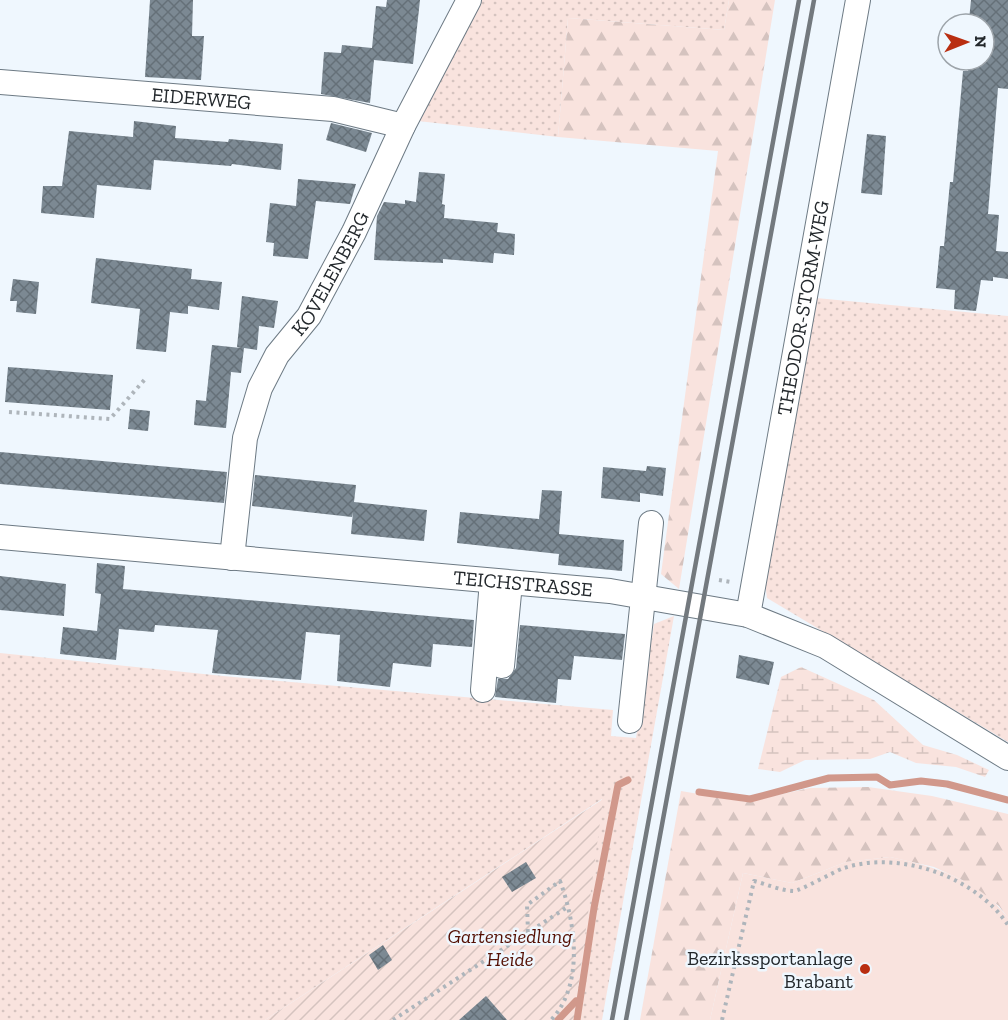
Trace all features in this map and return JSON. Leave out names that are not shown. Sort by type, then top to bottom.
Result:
[{"type":"street","name":"KOVELENBERG","points":[[232,558],[244,438],[261,388],[277,355],[309,316],[354,232],[403,126],[469,0]]},
{"type":"street","name":"THEODOR-STORM-WEG","points":[[748,615],[858,0]]},
{"type":"street","name":"EIDERWEG","points":[[0,82],[333,109],[403,126]]},
{"type":"street","points":[[630,721],[651,523]]},
{"type":"street","name":"TEICHSTRASSE","points":[[0,537],[645,596],[748,615],[825,646],[1008,758]]},
{"type":"street","points":[[501,582],[502,666]]},
{"type":"street","points":[[483,690],[501,582]]},
{"type":"path","points":[[9,412],[110,419],[147,377]]},
{"type":"path","points":[[722,1020],[754,881],[795,891],[846,867],[872,863],[914,866],[950,878],[974,892],[990,905],[1008,925]]},
{"type":"path","points":[[528,932],[528,905],[560,881],[569,906],[572,955],[569,991],[562,1008],[550,1020]]},
{"type":"path","points":[[393,1020],[569,906]]},
{"type":"green space","points":[[482,0],[729,0],[724,30],[568,18],[558,137],[418,121]]},
{"type":"green space","points":[[729,0],[775,0],[679,589],[661,574],[718,151],[558,137],[568,18],[724,30]]},
{"type":"green space","points":[[816,298],[1008,316],[1008,742],[767,598],[764,573]]},
{"type":"green space","points":[[674,616],[602,1020],[574,1020],[602,799],[265,1020],[0,1020],[0,653],[223,676],[613,710],[611,736],[636,738],[654,624]]},
{"type":"green space","points":[[801,667],[874,700],[923,745],[957,755],[989,770],[985,777],[956,767],[916,763],[890,752],[870,759],[805,760],[780,772],[758,769],[781,677]]},
{"type":"green space","points":[[868,787],[932,796],[1008,814],[1008,918],[999,906],[962,880],[934,867],[890,857],[846,862],[792,883],[743,873],[710,1020],[640,1020],[681,791],[746,802],[810,788]]},
{"type":"green space","name":"Gartensiedlung Heide","points":[[603,799],[574,1020],[265,1020]]},
{"type":"green space","name":"Bezirkssportanlage Brabant","points":[[890,857],[939,870],[970,884],[997,905],[1008,918],[1008,1020],[710,1020],[743,873],[792,883],[846,862]]},
{"type":"building","points":[[150,0],[193,0],[192,36],[204,36],[201,80],[145,77]]},
{"type":"building","points":[[387,0],[420,0],[413,64],[374,60],[370,103],[321,94],[324,52],[341,53],[342,45],[372,48],[376,6],[386,7]]},
{"type":"building","points":[[971,0],[1008,0],[1008,89],[998,88],[988,214],[999,215],[996,251],[1008,252],[1008,279],[993,277],[993,281],[981,280],[976,311],[954,309],[955,290],[936,288],[940,246],[944,246],[950,182],[953,182],[963,72],[996,72],[996,12],[970,12]]},
{"type":"building","points":[[134,121],[176,126],[175,138],[228,142],[229,139],[283,144],[281,170],[232,164],[231,166],[154,160],[151,190],[97,185],[94,218],[41,213],[43,186],[62,186],[69,131],[133,137]]},
{"type":"building","points":[[331,123],[372,133],[366,152],[326,140]]},
{"type":"building","points":[[867,134],[886,136],[882,195],[861,193]]},
{"type":"building","points":[[419,172],[445,174],[442,204],[445,205],[444,218],[498,223],[497,232],[515,234],[514,255],[494,253],[493,263],[443,259],[443,263],[374,260],[377,216],[384,202],[405,204],[405,200],[416,202]]},
{"type":"building","points":[[298,179],[356,184],[350,204],[316,201],[308,259],[273,256],[274,243],[266,242],[270,203],[296,206]]},
{"type":"building","points":[[96,258],[192,269],[191,279],[222,282],[219,310],[188,306],[188,314],[170,312],[166,352],[136,349],[140,309],[91,303]]},
{"type":"building","points":[[13,279],[39,282],[36,314],[16,312],[17,301],[10,301]]},
{"type":"building","points":[[242,296],[278,301],[274,328],[259,326],[257,350],[244,348],[241,373],[231,372],[226,428],[194,425],[196,400],[206,401],[212,345],[241,348],[237,347]]},
{"type":"building","points":[[8,367],[113,375],[110,410],[5,402]]},
{"type":"building","points":[[130,409],[150,411],[148,431],[128,429]]},
{"type":"building","points":[[0,452],[227,472],[224,503],[0,484]]},
{"type":"building","points":[[647,466],[666,468],[663,496],[640,493],[640,502],[601,498],[603,467],[646,471]]},
{"type":"building","points":[[255,475],[356,485],[354,502],[427,510],[424,541],[351,534],[353,512],[352,517],[252,506]]},
{"type":"building","points":[[542,490],[562,491],[559,534],[624,540],[622,571],[558,565],[559,554],[457,543],[460,512],[539,519]]},
{"type":"building","points":[[97,563],[125,566],[123,589],[474,620],[472,647],[433,644],[431,667],[393,663],[390,687],[337,681],[340,635],[306,632],[301,680],[212,673],[218,630],[155,625],[154,632],[119,629],[116,660],[60,654],[63,627],[97,631],[101,594],[95,593]]},
{"type":"building","points":[[0,576],[66,584],[64,616],[0,610]]},
{"type":"building","points":[[520,625],[625,634],[622,660],[574,656],[571,680],[558,679],[556,703],[495,697],[498,679],[508,679],[516,668]]},
{"type":"building","points":[[739,655],[774,662],[769,685],[736,678]]},
{"type":"building","points":[[526,862],[536,878],[512,892],[502,877]]},
{"type":"building","points":[[383,945],[392,960],[378,970],[369,955]]},
{"type":"building","points":[[486,996],[507,1020],[459,1020]]},
{"type":"waterway","points":[[699,792],[750,799],[829,778],[877,777],[890,785],[921,781],[947,784],[1008,800]]},
{"type":"waterway","points":[[577,1020],[594,908],[618,785],[628,780]]},
{"type":"waterway","points":[[558,1020],[576,1001]]},
{"type":"railway","points":[[612,1020],[799,0]]},
{"type":"railway","points":[[626,1020],[814,0]]},
{"type":"place","name":"Bezirkssportanlage Brabant","points":[[865,969]]}]
